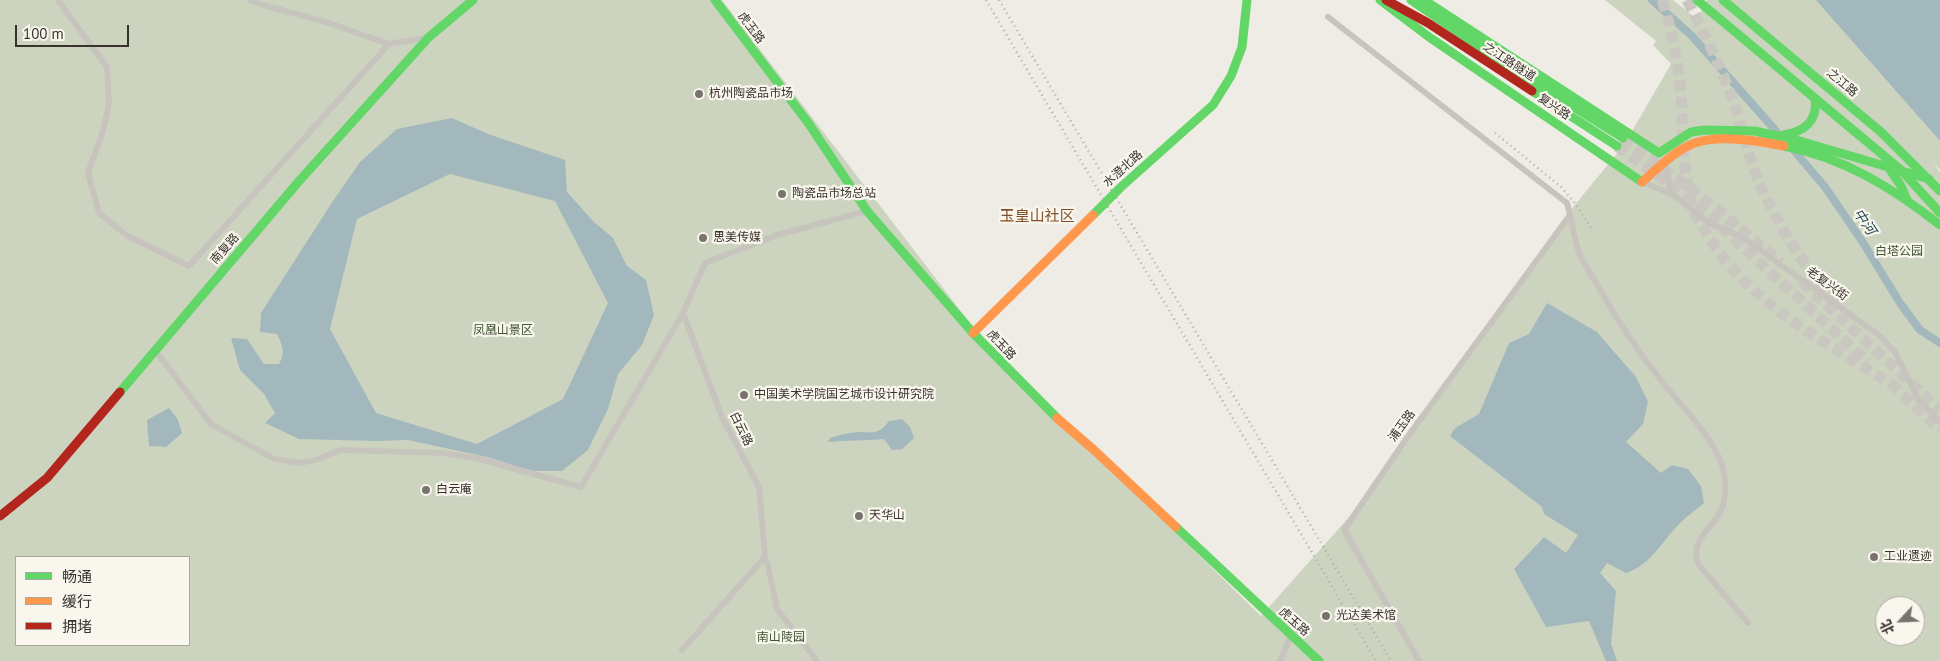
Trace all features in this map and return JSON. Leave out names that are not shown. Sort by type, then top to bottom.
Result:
[{"type":"main road","name":"南复路","points":[[0,516],[47,478],[84,437],[155,350],[300,180],[429,36],[472,0]]},
{"type":"main road","name":"虎玉路","points":[[714,0],[809,124],[868,211],[973,333],[1048,411],[1094,450],[1319,661]]},
{"type":"main road","name":"水澄北路","points":[[973,333],[1121,187],[1213,105],[1231,76],[1242,48],[1247,0]]},
{"type":"main road","name":"复兴路","points":[[1380,0],[1429,37],[1642,182]]},
{"type":"main road","name":"之江路隧道","points":[[1386,0],[1428,24],[1616,146]]},
{"type":"main road","name":"之江路隧道","points":[[1411,0],[1499,60],[1622,138]]},
{"type":"main road","name":"复兴路","points":[[1424,0],[1659,153]]},
{"type":"main road","points":[[1697,0],[1891,165],[1900,170],[1929,179]]},
{"type":"main road","name":"之江路","points":[[1723,0],[1881,132],[1940,191]]},
{"type":"main road","points":[[1775,136],[1791,134],[1807,127],[1817,108],[1815,99]]},
{"type":"main road","points":[[1642,182],[1659,153],[1691,132],[1705,130],[1755,131],[1775,136],[1851,167],[1908,200],[1940,225]]},
{"type":"main road","points":[[1642,182],[1694,143],[1711,140],[1754,141],[1801,146],[1891,165]]},
{"type":"main road","points":[[1851,167],[1878,170],[1891,165],[1902,151]]},
{"type":"main road","points":[[1891,165],[1908,200]]},
{"type":"main road","points":[[1900,170],[1940,213]]},
{"type":"street","points":[[58,0],[107,67],[109,104],[103,131],[88,173],[99,213],[126,235],[189,266],[389,44]]},
{"type":"street","points":[[250,0],[263,6],[326,22],[389,44],[429,36]]},
{"type":"street","points":[[1328,17],[1566,203],[1580,254],[1628,336],[1647,363],[1708,438],[1717,453],[1725,478],[1725,494],[1718,515],[1700,537],[1695,557],[1699,565],[1748,623]]},
{"type":"street","points":[[1659,153],[1665,163],[1672,194]]},
{"type":"street","name":"老复兴街","points":[[1642,182],[1672,194],[1709,223],[1742,237],[1880,336],[1895,352],[1918,399],[1940,422]]},
{"type":"street","points":[[155,350],[211,424],[274,459],[299,463],[316,460],[342,450],[443,453],[475,458],[581,487],[683,313],[705,263],[776,235],[868,211]]},
{"type":"street","name":"浦玉路","points":[[1419,661],[1344,530],[1410,434],[1570,215]]},
{"type":"street","name":"白云路","points":[[683,313],[722,418],[759,487],[765,558],[777,609],[817,661]]},
{"type":"street","points":[[682,650],[765,558]]},
{"type":"street","points":[[1280,661],[1291,636]]},
{"type":"green space","name":"凤凰山景区","points":[[0,0],[722,0],[993,353],[1261,616],[1358,507],[1564,218],[1624,145],[1671,64],[1653,45],[1656,41],[1605,0],[1673,0],[1697,19],[1707,0],[1819,0],[1940,141],[1940,170],[1932,162],[1940,172],[1940,661],[0,661]]},
{"type":"shaded area","points":[[1816,0],[1940,0],[1940,141]]},
{"type":"shaded area","points":[[452,118],[488,134],[565,160],[567,192],[593,221],[613,238],[627,266],[646,280],[654,315],[642,345],[618,374],[608,409],[588,450],[562,471],[532,471],[487,457],[408,440],[299,439],[265,423],[275,413],[264,394],[240,370],[231,338],[247,339],[264,364],[279,364],[283,352],[282,345],[277,334],[260,332],[261,313],[360,162],[397,129]],"holes":[[[450,174],[555,201],[608,303],[563,399],[477,444],[376,413],[330,329],[357,219]]]},
{"type":"shaded area","points":[[1547,303],[1597,332],[1636,377],[1648,402],[1643,424],[1626,442],[1661,473],[1672,465],[1688,469],[1701,486],[1704,503],[1680,523],[1656,552],[1635,569],[1626,573],[1607,563],[1600,573],[1616,591],[1611,644],[1617,661],[1606,661],[1589,621],[1546,627],[1514,569],[1544,537],[1566,553],[1578,535],[1544,514],[1542,507],[1450,436],[1455,428],[1479,414],[1509,343],[1529,334]]},
{"type":"shaded area","points":[[169,408],[178,420],[182,433],[166,447],[149,446],[147,420]]},
{"type":"shaded area","points":[[902,419],[910,427],[914,438],[902,449],[892,450],[884,439],[828,442],[830,438],[844,434],[879,431],[889,421]]},
{"type":"waterway","name":"中河","points":[[1652,0],[1692,36],[1776,131]]},
{"type":"waterway","name":"中河","points":[[1791,147],[1825,187],[1862,241],[1900,303],[1920,330],[1940,343]]},
{"type":"tunnel","points":[[1662,0],[1672,34],[1678,69],[1682,101],[1683,152],[1687,179],[1693,209],[1699,221],[1723,258],[1744,281],[1767,301],[1791,320],[1895,387]]},
{"type":"tunnel","points":[[1687,0],[1723,75],[1754,170],[1770,206],[1795,250],[1835,303]]},
{"type":"tunnel","points":[[1623,138],[1711,204],[1781,263]]},
{"type":"tunnel","points":[[1617,146],[1708,215],[1868,362]]},
{"type":"tunnel","points":[[1802,282],[1940,410]]},
{"type":"tunnel","points":[[1891,383],[1940,430]]},
{"type":"railway","points":[[986,0],[1376,661]]},
{"type":"railway","points":[[999,0],[1391,661]]},
{"type":"railway","points":[[1495,133],[1561,187],[1575,203],[1591,228]]},
{"type":"traffic: fast","points":[[120,392],[300,180],[429,37],[473,0]]},
{"type":"traffic: fast","points":[[715,0],[809,124],[867,211],[973,333],[1057,418]]},
{"type":"traffic: fast","points":[[1093,215],[1121,187],[1213,105],[1231,76],[1242,47],[1247,0]]},
{"type":"traffic: fast","points":[[1380,0],[1429,37],[1642,182]]},
{"type":"traffic: fast","points":[[1411,0],[1499,60],[1623,138]]},
{"type":"traffic: fast","points":[[1424,0],[1659,153],[1691,132],[1705,130],[1755,131],[1803,142],[1929,179]]},
{"type":"traffic: fast","points":[[1697,0],[1901,170],[1940,213]]},
{"type":"traffic: fast","points":[[1723,0],[1881,132],[1940,191]]},
{"type":"traffic: fast","points":[[1532,91],[1617,146]]},
{"type":"traffic: fast","points":[[1783,135],[1797,131],[1808,124],[1814,113],[1815,99]]},
{"type":"traffic: fast","points":[[1784,146],[1827,158],[1867,176],[1905,199],[1940,225]]},
{"type":"traffic: fast","points":[[1887,165],[1901,186],[1907,200]]},
{"type":"traffic: fast","points":[[1176,527],[1319,661]]},
{"type":"traffic: slow","points":[[1642,182],[1681,150],[1705,140],[1740,139],[1784,146]]},
{"type":"traffic: slow","points":[[973,333],[1093,215]]},
{"type":"traffic: slow","points":[[1057,418],[1176,527]]},
{"type":"traffic: jam","points":[[1386,0],[1428,23],[1532,91]]},
{"type":"traffic: jam","points":[[0,516],[47,478],[120,392]]},
{"type":"place","name":"杭州陶瓷品市场","points":[[699,94]]},
{"type":"place","name":"陶瓷品市场总站","points":[[782,194]]},
{"type":"place","name":"思美传媒","points":[[703,238]]},
{"type":"place","name":"中国美术学院国艺城市设计研究院","points":[[744,395]]},
{"type":"place","name":"白云庵","points":[[426,490]]},
{"type":"place","name":"天华山","points":[[859,516]]},
{"type":"place","name":"工业遗迹","points":[[1874,557]]},
{"type":"place","name":"光达美术馆","points":[[1326,616]]},
{"type":"district","name":"玉皇山社区","points":[[1037,217]]},
{"type":"park label","name":"白塔公园","points":[[1899,252]]},
{"type":"park label","name":"南山陵园","points":[[781,638]]}]
